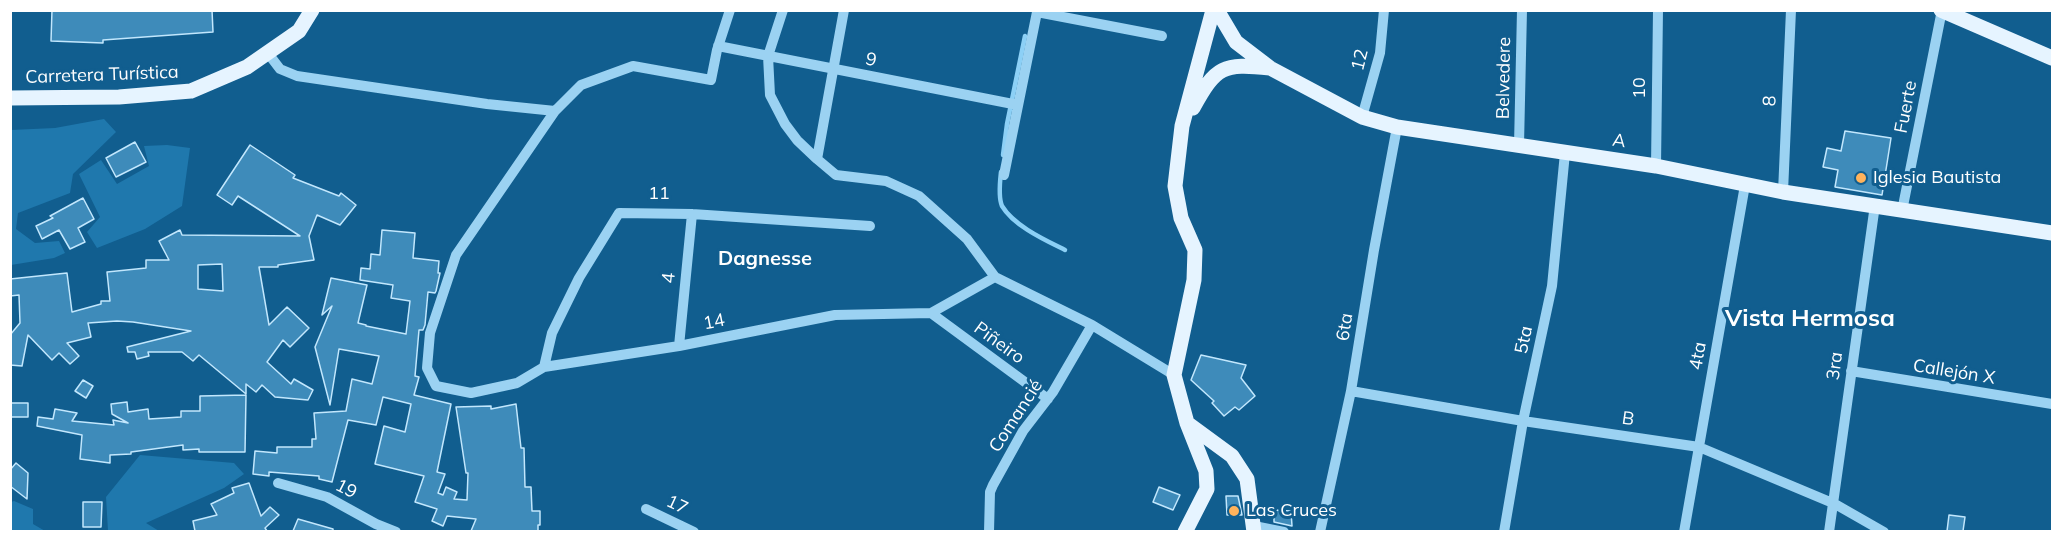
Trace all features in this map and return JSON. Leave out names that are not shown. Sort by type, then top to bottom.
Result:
[{"type":"main road","name":"Carretera Turística","points":[[10,98],[119,97],[191,91],[247,67],[299,31],[312,10]]},
{"type":"main road","name":"A","points":[[1215,10],[1236,42],[1270,68],[1362,117],[1397,127],[1656,166],[1745,186],[2052,233]]},
{"type":"main road","points":[[1185,531],[1207,489],[1206,471],[1187,423],[1174,375],[1194,280],[1195,250],[1181,218],[1175,186],[1182,126],[1215,10]]},
{"type":"main road","points":[[1942,11],[2052,58]]},
{"type":"main road","points":[[1182,126],[1206,83],[1224,67],[1243,65],[1270,68]]},
{"type":"main road","points":[[1187,423],[1232,456],[1247,479],[1254,529]]},
{"type":"street","points":[[267,52],[280,69],[297,76],[487,104],[555,111],[580,86],[633,66],[711,80],[718,46],[730,10]]},
{"type":"street","points":[[783,10],[768,56],[770,95],[785,124],[797,140],[817,159],[836,175],[886,181],[919,196],[967,239],[995,277],[1092,325],[1174,375]]},
{"type":"street","points":[[817,159],[844,10]]},
{"type":"street","name":"12","points":[[1362,117],[1380,53],[1384,10]]},
{"type":"street","name":"Belvedere","points":[[1519,146],[1522,10]]},
{"type":"street","name":"10","points":[[1656,166],[1658,10]]},
{"type":"street","name":"8","points":[[1783,192],[1791,10]]},
{"type":"street","name":"Fuerte","points":[[1902,211],[1942,11]]},
{"type":"street","points":[[1005,175],[1037,12],[1162,36]]},
{"type":"street","name":"9","points":[[718,46],[1018,105]]},
{"type":"street","name":"14","points":[[555,111],[456,255],[430,333],[427,368],[436,386],[471,393],[517,383],[544,367],[679,346],[835,315],[931,313],[995,277]]},
{"type":"street","name":"6ta","points":[[1320,531],[1351,391],[1397,127]]},
{"type":"street","name":"5ta","points":[[1504,531],[1523,421],[1552,286],[1565,153]]},
{"type":"street","name":"4ta","points":[[1684,531],[1745,186]]},
{"type":"street","name":"3ra","points":[[1829,531],[1875,205]]},
{"type":"street","name":"11","points":[[544,367],[552,333],[579,278],[619,213],[692,213],[870,226]]},
{"type":"street","name":"4","points":[[679,346],[692,213]]},
{"type":"street","name":"Piñeiro","points":[[931,313],[1048,399]]},
{"type":"street","name":"Comancié","points":[[989,531],[990,492],[993,485],[1023,431],[1048,399],[1092,325]]},
{"type":"street","name":"Callejón X","points":[[1851,371],[2052,404]]},
{"type":"street","name":"B","points":[[1351,391],[1523,421],[1699,447],[1834,504],[1884,531]]},
{"type":"street","name":"19","points":[[278,483],[327,497],[376,524],[396,531]]},
{"type":"street","name":"17","points":[[646,509],[694,531]]},
{"type":"street","points":[[1254,529],[1284,531]]},
{"type":"shaded area","points":[[104,119],[116,132],[73,174],[70,193],[18,213],[16,229],[35,243],[59,241],[65,253],[54,258],[11,265],[11,130],[55,128]]},
{"type":"shaded area","points":[[167,145],[190,148],[182,206],[145,229],[97,248],[87,232],[100,217],[79,174],[101,160],[117,184],[149,166],[144,146]]},
{"type":"shaded area","points":[[140,455],[234,463],[244,474],[224,488],[146,523],[159,531],[108,531],[106,497]]},
{"type":"shaded area","points":[[14,501],[33,509],[33,524],[45,531],[11,531],[11,502]]},
{"type":"building","points":[[52,10],[212,10],[213,32],[103,40],[103,43],[51,41]]},
{"type":"building","name":"Iglesia Bautista","points":[[1845,131],[1891,138],[1882,195],[1835,187],[1838,170],[1823,167],[1827,148],[1841,151]]},
{"type":"building","points":[[135,142],[146,162],[116,177],[106,158]]},
{"type":"building","points":[[250,145],[295,175],[293,178],[339,196],[341,193],[356,205],[340,225],[317,215],[309,236],[314,260],[278,265],[278,267],[259,267],[269,325],[287,307],[309,328],[290,347],[283,340],[267,362],[291,384],[294,379],[313,390],[308,400],[275,397],[262,385],[256,392],[246,384],[246,394],[199,355],[193,361],[182,352],[148,352],[149,356],[137,359],[135,352],[128,352],[127,347],[191,331],[133,322],[88,323],[91,337],[67,343],[79,356],[70,364],[59,353],[52,360],[28,335],[22,366],[10,365],[10,335],[20,323],[19,295],[10,296],[10,279],[67,273],[72,312],[101,304],[101,301],[110,301],[107,272],[146,268],[146,260],[169,260],[159,241],[180,230],[182,235],[300,236],[238,196],[232,205],[217,195]],"holes":[[[222,264],[223,291],[198,289],[198,265]]]},
{"type":"building","points":[[83,198],[94,219],[78,228],[85,242],[70,249],[59,230],[42,239],[36,226],[53,218],[50,216]]},
{"type":"building","points":[[382,230],[415,233],[413,258],[439,261],[438,273],[440,273],[436,291],[435,293],[428,292],[425,325],[423,330],[419,330],[415,376],[419,377],[414,395],[451,404],[437,472],[445,474],[438,493],[443,495],[446,487],[457,492],[454,499],[467,500],[468,473],[466,473],[456,407],[491,406],[491,409],[516,404],[521,448],[524,448],[525,487],[531,487],[532,511],[540,511],[538,531],[471,531],[476,519],[447,516],[443,526],[432,521],[437,509],[415,502],[424,476],[375,464],[384,426],[405,432],[411,404],[383,397],[376,425],[348,420],[332,482],[319,479],[319,476],[269,472],[269,476],[253,474],[255,451],[277,453],[277,447],[312,447],[312,439],[316,439],[314,413],[346,411],[352,379],[372,384],[379,356],[339,349],[330,405],[315,347],[332,306],[322,315],[331,278],[367,285],[358,323],[406,334],[410,301],[391,298],[393,285],[360,280],[361,268],[370,269],[371,254],[380,255]]},
{"type":"building","points":[[1201,355],[1246,365],[1241,378],[1255,396],[1239,410],[1235,407],[1224,416],[1212,403],[1214,401],[1191,380]]},
{"type":"building","points":[[83,380],[93,386],[86,398],[75,391]]},
{"type":"building","points":[[246,395],[245,452],[199,452],[199,449],[183,450],[183,445],[131,452],[131,454],[110,455],[110,463],[80,459],[82,435],[37,426],[38,417],[53,419],[55,409],[77,413],[72,421],[114,425],[113,420],[128,423],[112,414],[111,404],[127,402],[128,412],[148,409],[149,419],[181,417],[181,411],[200,411],[200,396]]},
{"type":"building","points":[[10,403],[28,403],[28,417],[10,417]]},
{"type":"building","points":[[16,463],[28,473],[27,499],[10,486],[10,470]]},
{"type":"building","points":[[249,483],[261,516],[270,507],[279,515],[265,528],[267,531],[195,531],[193,521],[217,515],[211,504],[234,493],[232,488]]},
{"type":"building","points":[[1159,487],[1180,495],[1173,510],[1153,502]]},
{"type":"building","points":[[1226,496],[1238,496],[1242,515],[1227,515]]},
{"type":"building","points":[[83,502],[102,502],[101,527],[83,527]]},
{"type":"building","points":[[1274,510],[1291,511],[1292,526],[1274,522]]},
{"type":"building","points":[[1949,515],[1965,517],[1963,531],[1947,531]]},
{"type":"building","points":[[298,519],[333,529],[333,531],[293,531]]},
{"type":"waterway","points":[[1003,155],[1025,36]]},
{"type":"waterway","points":[[1001,172],[1000,198],[1007,213],[1030,232],[1065,250]]},
{"type":"place","name":"Iglesia Bautista","points":[[1861,178]]},
{"type":"place","name":"Las Cruces","points":[[1234,511]]},
{"type":"district","name":"Dagnesse","points":[[765,259]]},
{"type":"district","name":"Vista Hermosa","points":[[1810,319]]}]
